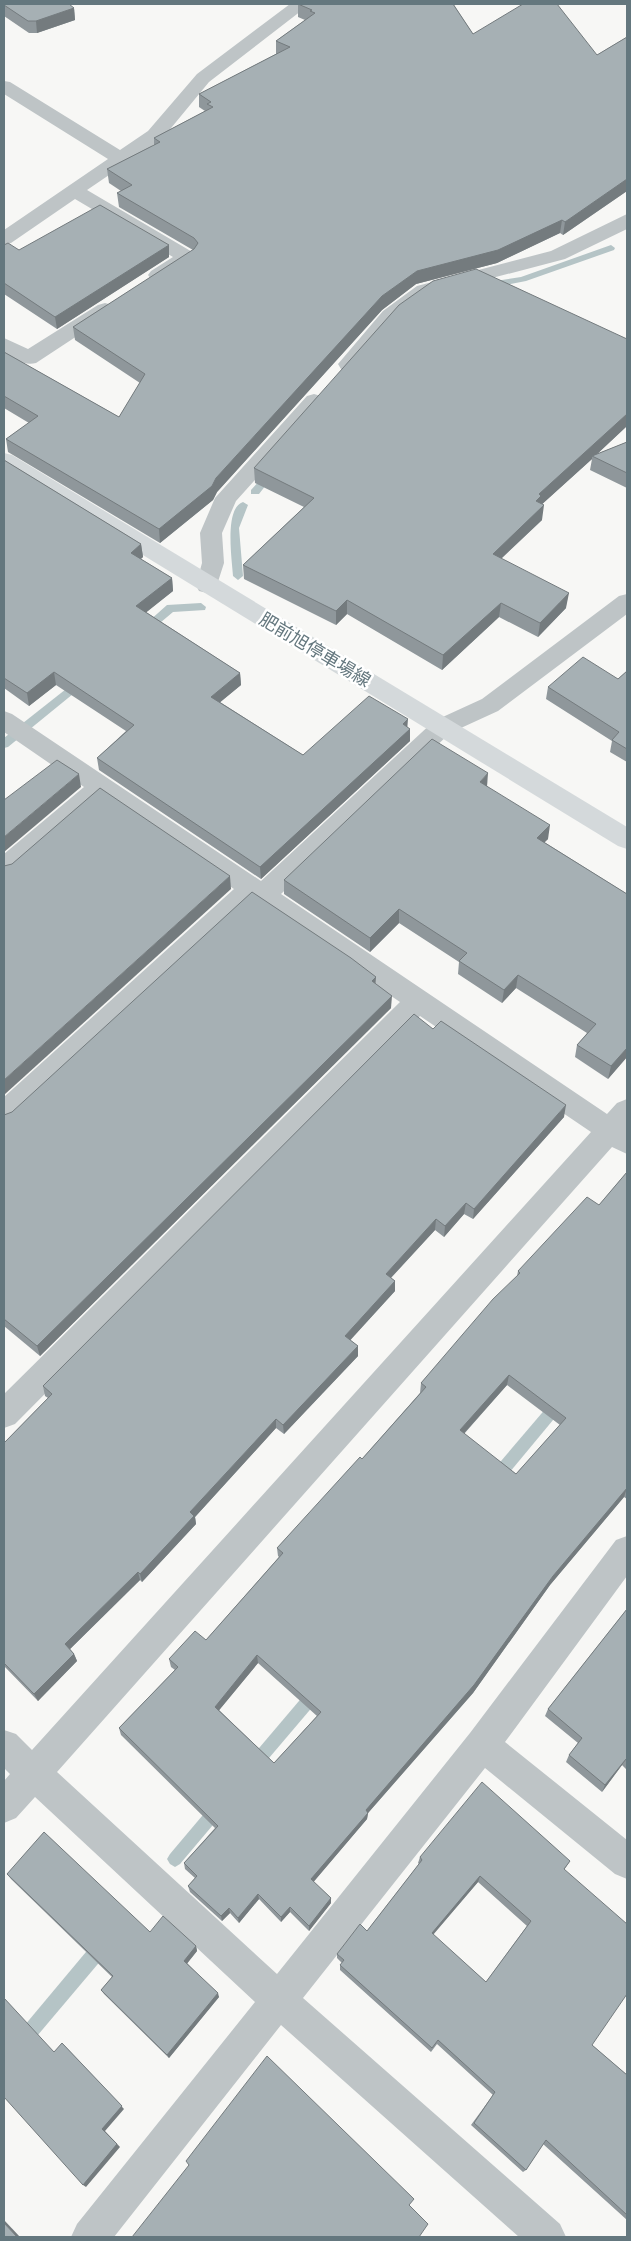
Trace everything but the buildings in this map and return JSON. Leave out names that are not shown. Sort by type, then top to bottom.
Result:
[{"type":"main road","name":"肥前旭停車場線","points":[[4,460],[627,839]]},
{"type":"street","points":[[4,239],[155,135],[203,78],[255,41],[301,4]]},
{"type":"street","points":[[4,86],[121,159]]},
{"type":"street","points":[[75,191],[187,257],[145,284]]},
{"type":"street","points":[[207,585],[214,563],[210,533],[226,498],[332,382],[390,315],[424,290],[558,256],[626,224]]},
{"type":"street","points":[[4,344],[29,358],[120,300]]},
{"type":"street","points":[[4,1114],[442,727],[490,705],[627,602]]},
{"type":"street","points":[[4,1806],[621,1128],[418,1001],[15,728]]},
{"type":"street","points":[[4,868],[100,786]]},
{"type":"street","points":[[4,1414],[418,1001]]},
{"type":"street","points":[[90,2237],[482,1744],[627,1551]]},
{"type":"street","points":[[482,1744],[627,1862]]},
{"type":"street","points":[[4,1746],[278,1999],[547,2237]]},
{"type":"waterway","points":[[489,285],[523,279],[611,248]]},
{"type":"waterway","points":[[255,492],[270,474]]},
{"type":"waterway","points":[[238,576],[234,528],[243,505]]},
{"type":"waterway","points":[[144,630],[171,608],[201,607]]},
{"type":"waterway","points":[[4,744],[80,682]]},
{"type":"waterway","points":[[495,1479],[558,1404]]},
{"type":"waterway","points":[[253,1766],[315,1693]]},
{"type":"waterway","points":[[175,1859],[218,1808]]},
{"type":"waterway","points":[[4,2062],[102,1946]]}]
